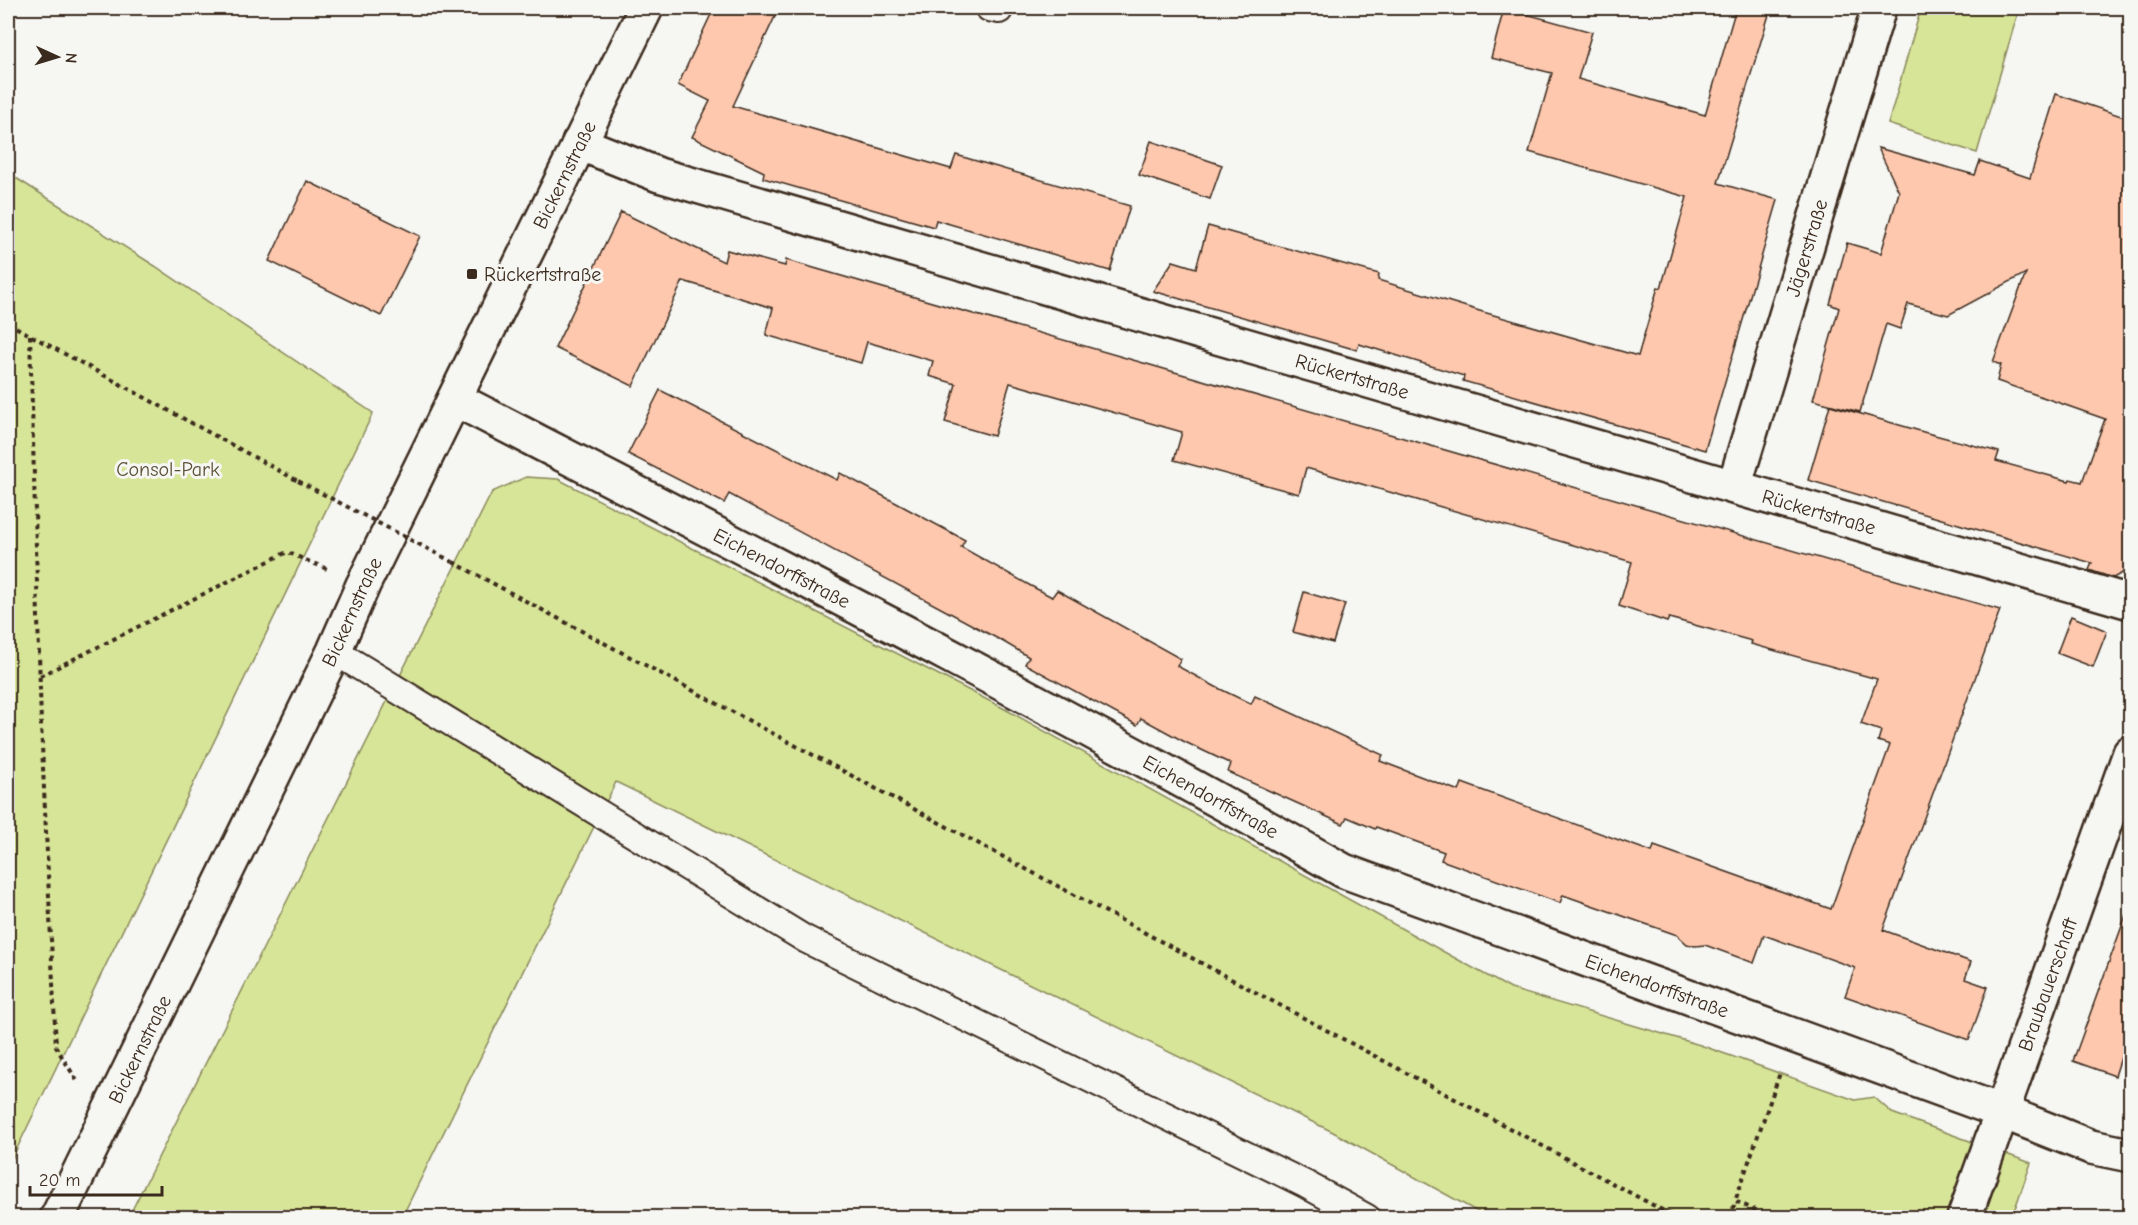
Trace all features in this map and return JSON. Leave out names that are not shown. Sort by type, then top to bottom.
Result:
[{"type":"street","name":"Bickernstraße","points":[[57,1218],[334,651],[363,585],[646,8]]},
{"type":"street","name":"Jägerstraße","points":[[1734,487],[1879,8]]},
{"type":"street","name":"Rückertstraße","points":[[579,143],[659,175],[2130,602]]},
{"type":"street","name":"Eichendorffstraße","points":[[455,399],[862,608],[1344,871],[2003,1112],[2091,1147],[2130,1155]]},
{"type":"street","name":"Braubauerschaft","points":[[1964,1218],[2130,753]]},
{"type":"lane","points":[[334,651],[805,939],[1305,1184],[1367,1218]]},
{"type":"path","points":[[8,323],[298,481],[1677,1218]]},
{"type":"path","points":[[30,335],[40,676],[56,1047],[103,1123]]},
{"type":"path","points":[[40,676],[286,552],[363,585]]},
{"type":"path","points":[[1731,1218],[1793,1035]]},
{"type":"path","points":[[1735,1201],[1773,1218]]},
{"type":"green space","points":[[1921,8],[2017,8],[2017,16],[1977,153],[1888,124]]},
{"type":"green space","name":"Consol-Park","points":[[8,173],[155,266],[373,413],[8,1167]]},
{"type":"green space","points":[[526,477],[558,479],[1003,708],[1511,989],[1700,1045],[1855,1100],[1874,1097],[1892,1113],[2031,1163],[2012,1217],[1487,1217],[1333,1132],[616,782],[402,1217],[128,1218],[492,492]]},
{"type":"building","points":[[714,8],[779,8],[733,106],[951,169],[956,155],[1130,206],[1110,271],[936,220],[934,227],[763,178],[764,172],[692,137],[710,101],[678,85]]},
{"type":"building","points":[[1504,8],[1592,32],[1578,79],[1705,115],[1736,8],[1771,8],[1718,183],[1778,200],[1705,450],[1463,381],[1464,376],[1359,344],[1357,350],[1153,291],[1173,261],[1196,268],[1208,226],[1379,274],[1378,280],[1638,356],[1658,287],[1661,288],[1687,197],[1529,152],[1552,73],[1491,58]]},
{"type":"building","points":[[2056,94],[2130,119],[2130,569],[2113,578],[2089,570],[2092,563],[1808,480],[1830,405],[1999,452],[1996,461],[2069,481],[2070,479],[2082,482],[2105,419],[1997,381],[2001,365],[1993,362],[2026,273],[1948,315],[1908,304],[1900,329],[1886,324],[1860,412],[1813,400],[1839,308],[1830,304],[1847,243],[1881,253],[1899,192],[1878,148],[1975,175],[1980,161],[2030,178]]},
{"type":"building","points":[[1151,141],[1222,165],[1210,199],[1139,175]]},
{"type":"building","points":[[307,181],[420,236],[381,316],[269,261]]},
{"type":"building","points":[[621,212],[724,262],[727,250],[785,266],[786,260],[2000,610],[1883,930],[1971,962],[1965,979],[1988,987],[1969,1040],[1845,996],[1855,968],[1764,935],[1754,963],[1705,945],[1687,944],[1677,935],[1563,895],[1560,903],[1441,860],[1444,852],[1347,817],[1343,824],[1228,772],[1231,764],[1141,718],[1137,725],[1025,664],[1029,657],[1002,641],[729,494],[724,503],[628,454],[660,390],[837,480],[840,473],[965,540],[961,547],[1052,597],[1057,590],[1181,659],[1177,666],[1251,704],[1255,696],[1383,755],[1380,761],[1459,791],[1462,783],[1652,852],[1654,846],[1831,909],[1890,745],[1878,741],[1881,731],[1861,724],[1877,679],[1751,644],[1752,641],[1669,618],[1667,622],[1619,606],[1632,562],[1306,468],[1299,494],[1174,460],[1182,432],[1010,383],[994,436],[945,422],[956,384],[929,376],[933,361],[867,342],[861,363],[766,335],[773,308],[683,281],[633,386],[555,348]]},
{"type":"building","points":[[1304,592],[1345,604],[1333,643],[1293,632]]},
{"type":"building","points":[[2071,616],[2107,631],[2093,667],[2057,653]]},
{"type":"building","points":[[2126,915],[2130,916],[2130,1054],[2123,1051],[2115,1076],[2073,1061]]},
{"type":"place","name":"Rückertstraße","points":[[472,274]]}]
